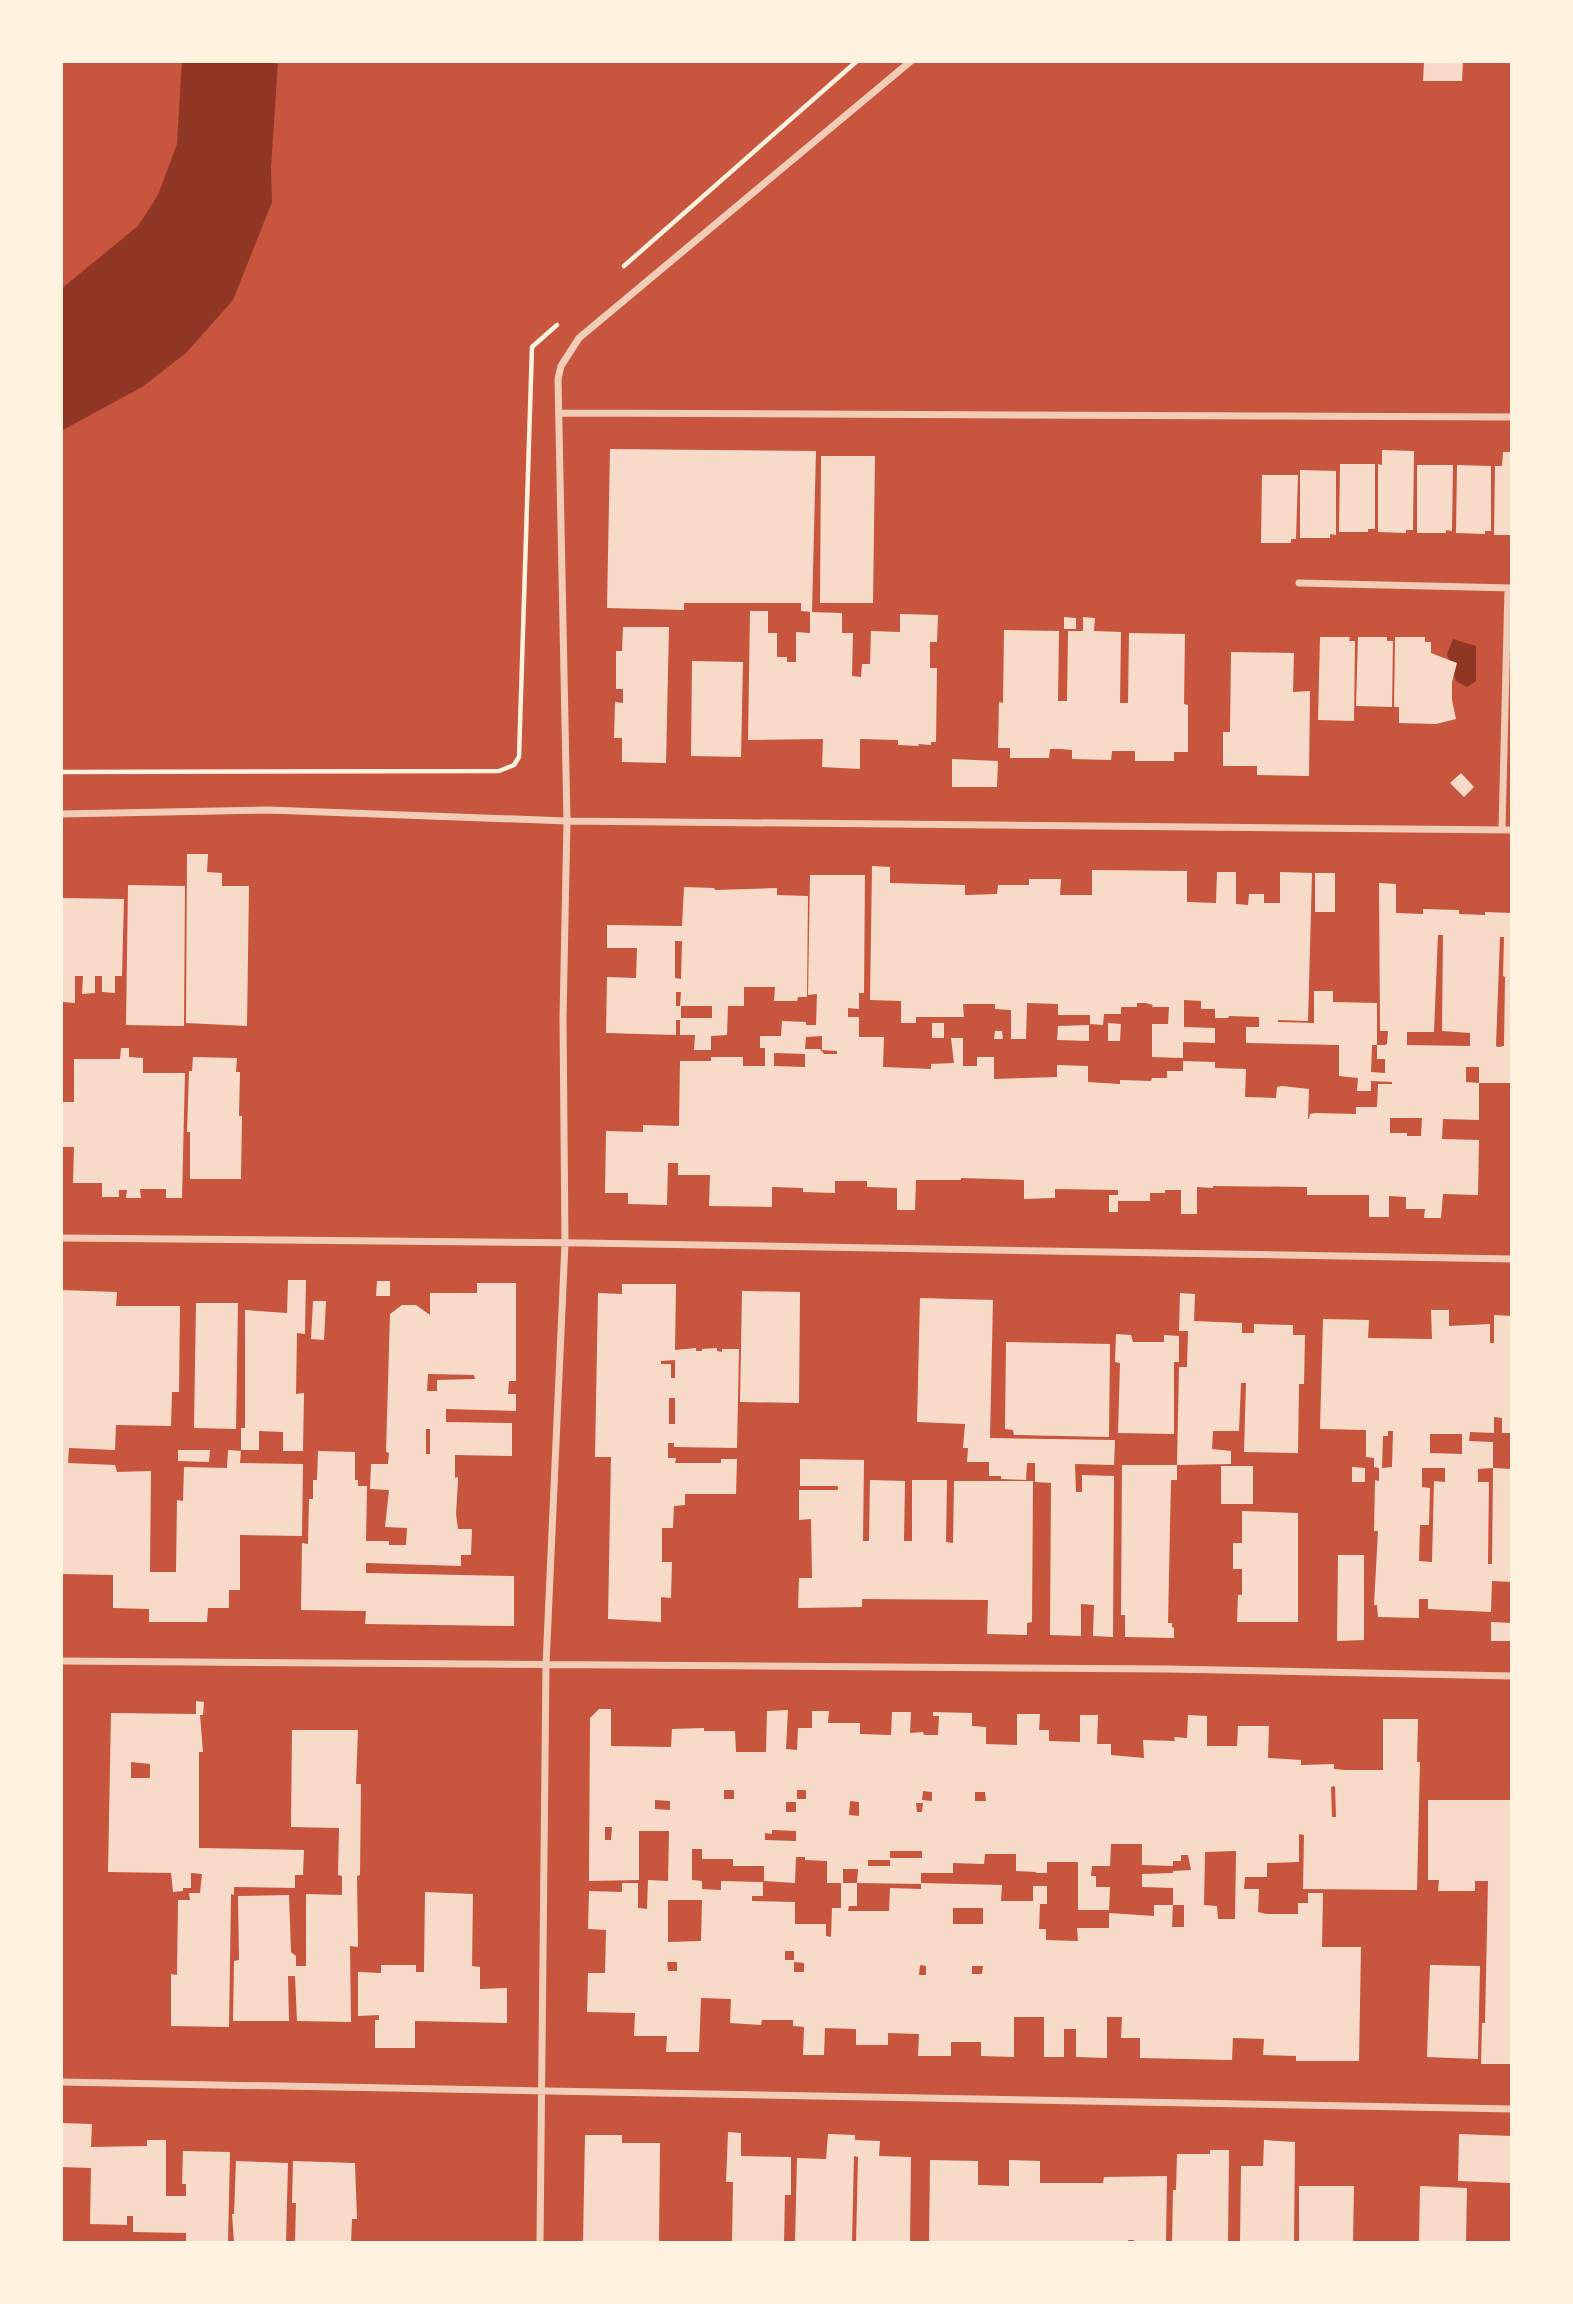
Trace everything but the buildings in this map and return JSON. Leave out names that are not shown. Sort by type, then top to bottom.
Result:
[{"type":"street","points":[[540,2243],[546,1665],[565,1243],[563,1018],[567,821],[558,379],[561,366],[579,338],[911,61]]},
{"type":"street","points":[[560,413],[1512,417]]},
{"type":"street","points":[[1299,583],[1510,588],[1502,830]]},
{"type":"street","points":[[61,814],[269,810],[567,821],[1512,830]]},
{"type":"street","points":[[61,1238],[565,1243],[1512,1259]]},
{"type":"street","points":[[61,1661],[1168,1669],[1512,1676]]},
{"type":"street","points":[[61,2082],[1512,2109]]},
{"type":"path","points":[[616,273],[856,61]]},
{"type":"path","points":[[61,772],[499,771],[514,765],[519,758],[532,347],[564,320]]},
{"type":"shaded area","points":[[182,61],[278,61],[271,168],[272,202],[233,300],[186,353],[142,387],[61,431],[61,289],[138,226],[158,195],[177,144]]},
{"type":"shaded area","points":[[1453,639],[1476,646],[1476,681],[1467,687],[1456,681],[1447,654]]}]
